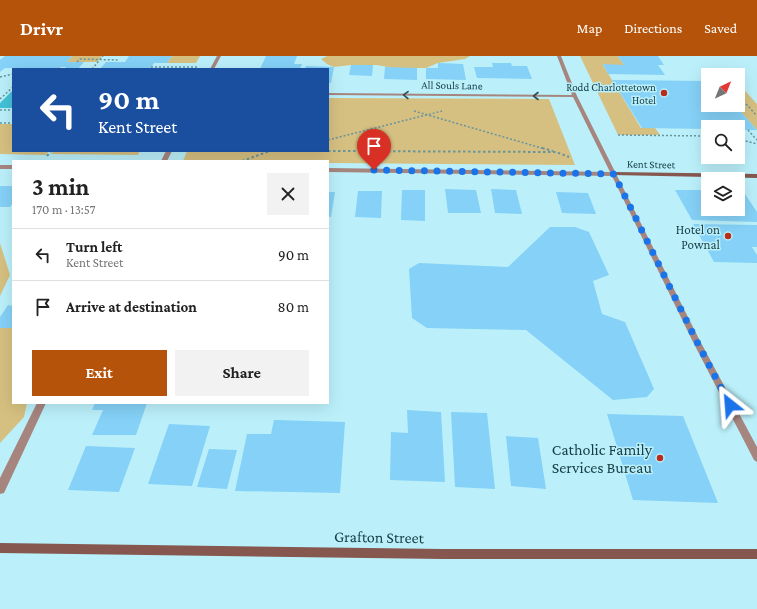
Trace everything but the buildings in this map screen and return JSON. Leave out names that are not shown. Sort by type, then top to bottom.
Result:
[{"type":"street","points":[[213,68],[219,56]]},
{"type":"street","points":[[559,56],[575,96],[696,340],[757,457]]},
{"type":"street","name":"All Souls Lane","points":[[329,94],[575,96]]},
{"type":"street","points":[[0,167],[12,167]]},
{"type":"street","name":"Kent Street","points":[[329,170],[757,176]]},
{"type":"street","points":[[0,488],[42,404]]},
{"type":"street","name":"Grafton Street","points":[[0,548],[443,554],[757,554]]},
{"type":"path","points":[[93,68],[103,56]]},
{"type":"path","points":[[77,62],[80,59],[117,60],[115,62]]},
{"type":"path","points":[[151,67],[198,67]]},
{"type":"path","points":[[0,77],[12,74]]},
{"type":"path","points":[[0,99],[12,88]]},
{"type":"path","points":[[745,103],[757,116]]},
{"type":"path","points":[[0,110],[12,110]]},
{"type":"path","points":[[414,110],[575,158]]},
{"type":"path","points":[[329,140],[442,111]]},
{"type":"path","points":[[0,122],[12,123]]},
{"type":"path","points":[[748,130],[757,140]]},
{"type":"path","points":[[618,135],[701,136]]},
{"type":"path","points":[[745,141],[756,145]]},
{"type":"path","points":[[329,151],[556,152]]},
{"type":"path","points":[[47,156],[50,152]]},
{"type":"path","points":[[245,160],[267,152]]},
{"type":"shaded area","points":[[72,56],[102,56],[97,62],[67,62]]},
{"type":"shaded area","points":[[172,56],[200,56],[196,63],[167,63]]},
{"type":"shaded area","points":[[327,56],[470,56],[465,59],[438,63],[426,68],[393,68],[377,65],[351,65],[334,67],[321,59]]},
{"type":"shaded area","points":[[580,56],[618,56],[624,65],[603,65],[641,128],[655,128],[660,135],[618,135]]},
{"type":"shaded area","points":[[745,91],[757,104],[757,130],[741,112],[745,112]]},
{"type":"shaded area","points":[[329,98],[549,99],[575,165],[329,163],[329,160],[183,160],[187,152],[329,152]]},
{"type":"shaded area","points":[[0,124],[12,124],[12,152],[48,152],[46,155],[0,154]]},
{"type":"shaded area","points":[[52,152],[140,152],[138,155],[51,154]]},
{"type":"shaded area","points":[[0,243],[10,275],[0,296]]},
{"type":"shaded area","points":[[0,323],[12,327],[12,404],[27,404],[24,417],[0,443]]},
{"type":"water","points":[[12,91],[12,108],[0,108],[0,103]]},
{"type":"place","name":"Rodd Charlottetown Hotel","points":[[664,93]]},
{"type":"place","name":"Hotel on Pownal","points":[[728,236]]},
{"type":"place","name":"Catholic Family Services Bureau","points":[[660,458]]},
{"type":"route","points":[[374,170],[614,174],[696,340],[730,405]]}]
